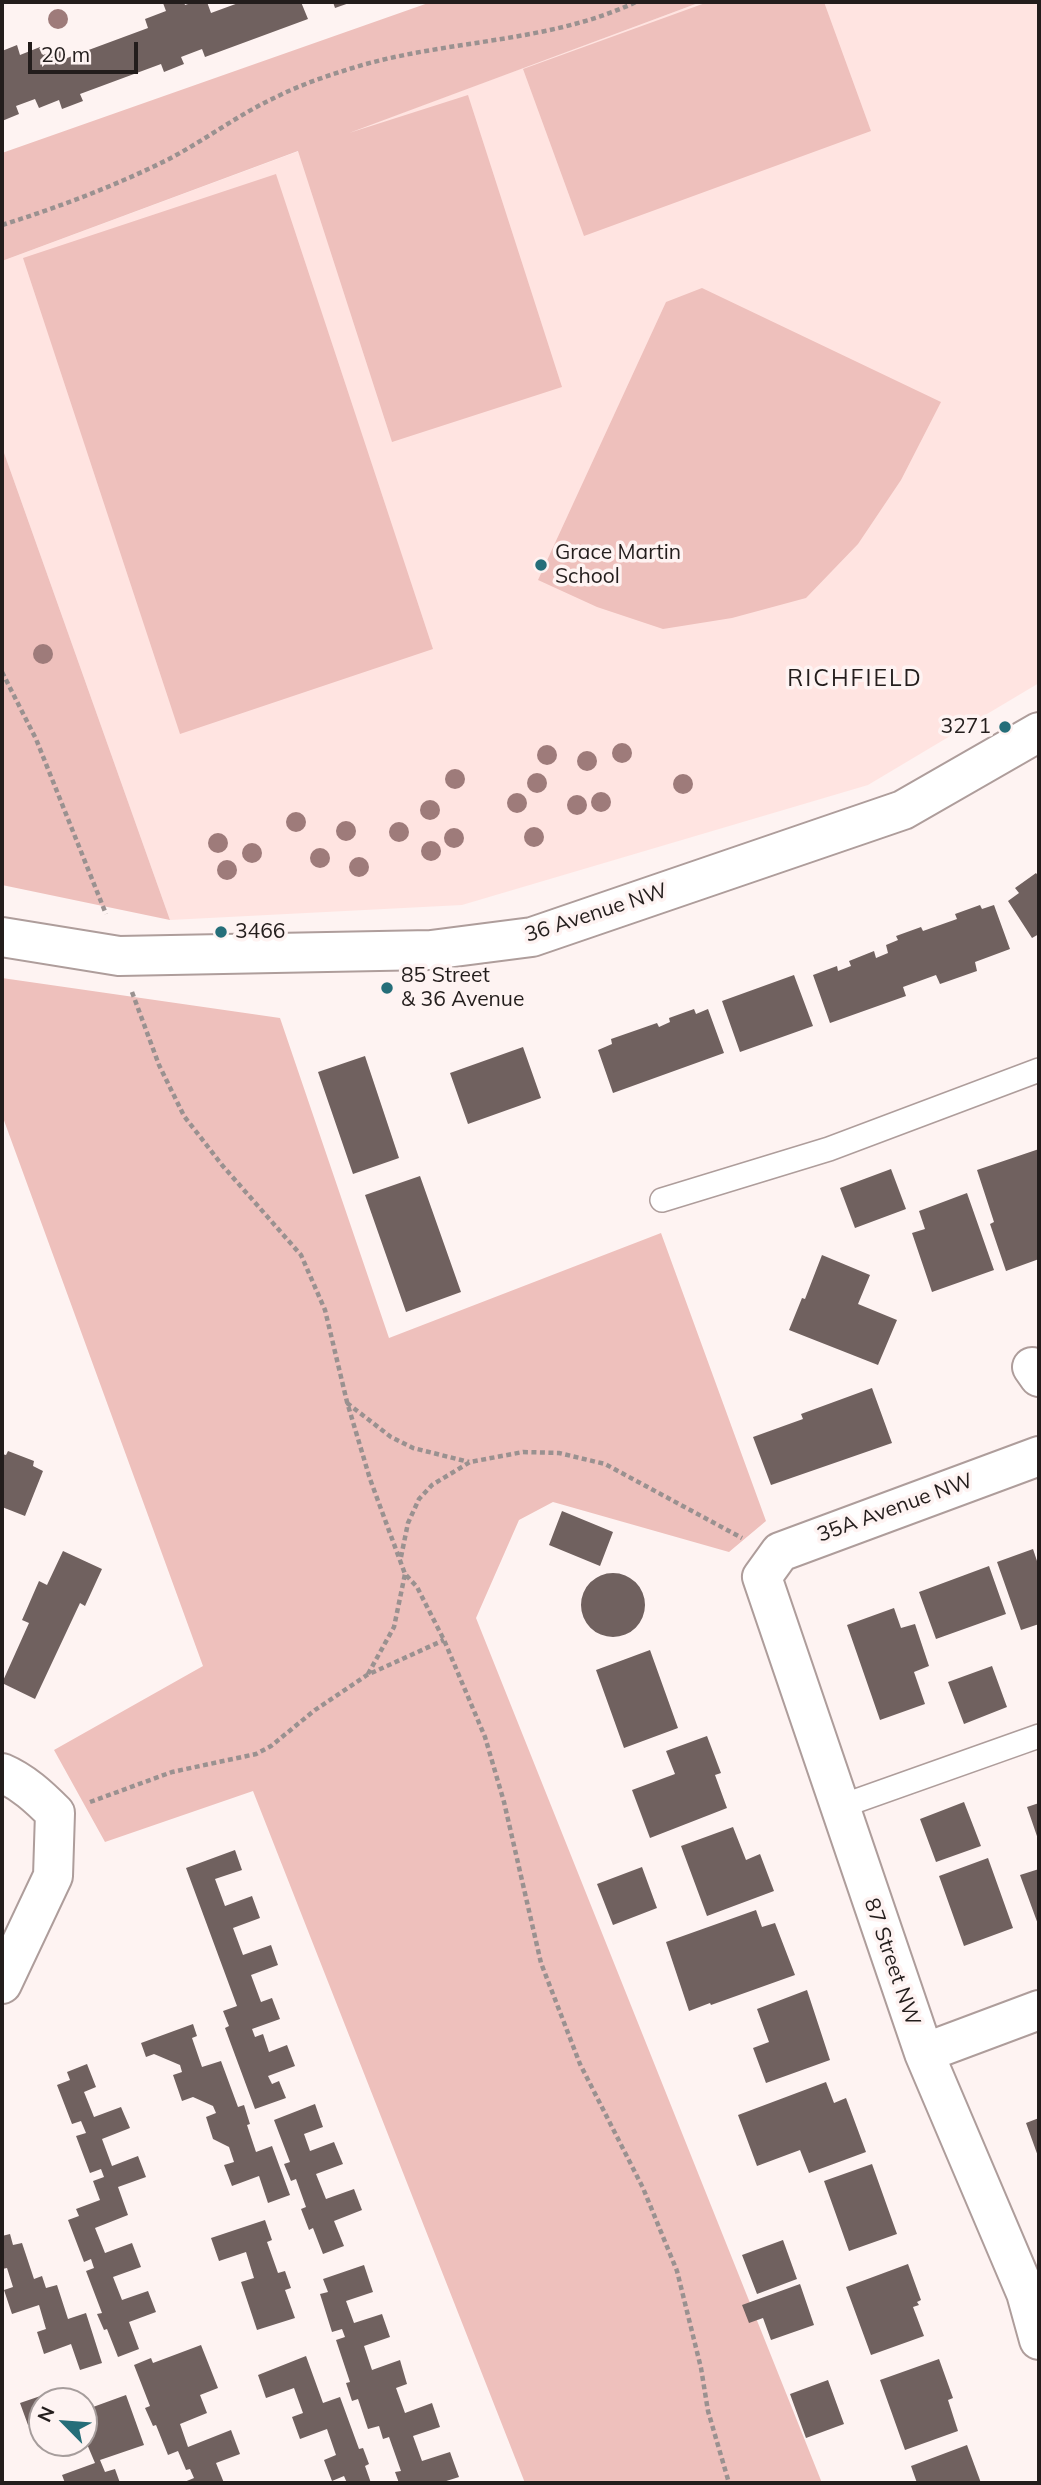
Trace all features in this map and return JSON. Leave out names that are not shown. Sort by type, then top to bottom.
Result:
[{"type":"street","name":"36 Avenue NW","points":[[2,937],[120,956],[431,950],[532,937],[903,810],[1039,732]]},
{"type":"street","name":"35A Avenue NW","points":[[762,1577],[780,1552],[1039,1456]]},
{"type":"street","name":"87 Street NW","points":[[762,1577],[924,2053],[1033,2291],[1039,2340]]},
{"type":"street","points":[[2,1773],[35,1794],[69,1809],[56,1842],[53,1876],[2,1984]]},
{"type":"street","points":[[924,2053],[1039,2010]]},
{"type":"lane","points":[[662,1200],[829,1149],[1039,1070]]},
{"type":"lane","points":[[839,1807],[1039,1736]]},
{"type":"path","points":[[2,225],[55,208],[129,178],[169,159],[273,98],[342,71],[398,55],[542,31],[593,18],[636,2]]},
{"type":"path","points":[[2,672],[36,739],[109,919],[159,1065],[184,1116],[222,1166],[301,1255],[325,1310],[347,1402],[370,1479],[405,1574],[394,1627],[367,1675]]},
{"type":"path","points":[[347,1402],[391,1437],[413,1448],[470,1462]]},
{"type":"path","points":[[401,1558],[408,1523],[419,1499],[432,1485],[470,1462],[523,1452],[559,1453],[605,1464],[747,1541]]},
{"type":"path","points":[[405,1574],[417,1587],[444,1640],[485,1738],[504,1802],[541,1963],[580,2064],[643,2188],[677,2271],[701,2368],[708,2411],[729,2483]]},
{"type":"path","points":[[69,1809],[172,1772],[256,1754],[271,1746],[315,1710],[367,1675],[444,1640]]},
{"type":"shaded area","points":[[431,2],[701,2],[349,133],[468,95],[562,387],[392,442],[298,151],[2,261],[2,153]]},
{"type":"shaded area","name":"Grace Martin School","points":[[701,2],[1039,2],[1039,683],[868,785],[462,905],[170,920],[2,447],[2,261]]},
{"type":"shaded area","points":[[708,2],[824,2],[871,131],[584,236],[523,69]]},
{"type":"shaded area","points":[[276,174],[433,649],[180,734],[23,258]]},
{"type":"shaded area","points":[[702,288],[941,402],[901,480],[858,544],[806,598],[732,618],[663,629],[597,607],[538,580],[666,302]]},
{"type":"shaded area","points":[[2,447],[170,920],[2,885]]},
{"type":"shaded area","points":[[2,978],[280,1018],[389,1338],[661,1233],[766,1521],[729,1552],[553,1502],[519,1520],[476,1618],[822,2483],[525,2483],[253,1791],[105,1842],[54,1750],[203,1666],[2,1115]]},
{"type":"building","points":[[184,2],[185,5],[207,2],[211,13],[241,2],[301,2],[308,19],[205,57],[202,49],[181,57],[184,64],[164,72],[161,64],[80,94],[83,101],[62,109],[59,100],[39,108],[35,99],[16,106],[19,114],[2,121],[2,51],[17,45],[20,55],[40,47],[43,55],[63,48],[67,58],[148,28],[145,19],[166,11],[163,3]]},
{"type":"building","points":[[333,2],[352,2],[335,8]]},
{"type":"building","points":[[1036,873],[1039,877],[1039,934],[1032,938],[1008,901],[1019,893],[1015,888]]},
{"type":"building","points":[[980,905],[982,909],[994,905],[1010,949],[975,962],[977,971],[940,984],[936,975],[903,987],[906,996],[830,1023],[813,975],[837,966],[838,971],[851,966],[849,961],[874,951],[876,958],[888,953],[886,945],[898,940],[896,936],[921,927],[923,931],[957,919],[955,914]]},
{"type":"building","points":[[794,975],[813,1026],[740,1052],[722,1001]]},
{"type":"building","points":[[694,1009],[696,1014],[708,1009],[724,1053],[613,1093],[598,1050],[612,1044],[611,1039],[657,1023],[659,1027],[670,1022],[669,1018]]},
{"type":"building","points":[[523,1047],[541,1098],[468,1124],[450,1073]]},
{"type":"building","points":[[365,1056],[399,1158],[353,1174],[318,1072]]},
{"type":"building","points":[[1039,1149],[1039,1259],[1006,1271],[990,1224],[994,1222],[977,1170]]},
{"type":"building","points":[[891,1169],[906,1209],[855,1228],[840,1188]]},
{"type":"building","points":[[420,1176],[461,1292],[406,1312],[365,1195]]},
{"type":"building","points":[[967,1193],[994,1270],[932,1292],[912,1233],[925,1229],[919,1211]]},
{"type":"building","points":[[822,1255],[870,1275],[858,1304],[897,1320],[878,1365],[789,1330],[802,1298],[805,1299]]},
{"type":"building","points":[[872,1388],[892,1443],[771,1485],[753,1437],[803,1419],[801,1414]]},
{"type":"building","points":[[8,1451],[34,1461],[33,1466],[43,1471],[25,1516],[2,1507],[2,1454],[6,1455]]},
{"type":"building","points":[[562,1511],[613,1532],[600,1566],[549,1545]]},
{"type":"building","points":[[1033,1549],[1039,1567],[1039,1624],[1021,1630],[997,1562]]},
{"type":"building","points":[[63,1551],[102,1569],[85,1606],[80,1603],[35,1699],[2,1683],[29,1623],[22,1620],[39,1581],[47,1585]]},
{"type":"building","points":[[989,1566],[1006,1614],[936,1639],[919,1592]]},
{"type":"building","points":[[607,1573],[619,1573],[636,1582],[643,1593],[643,1617],[636,1628],[619,1637],[607,1637],[595,1632],[586,1623],[581,1611],[581,1599],[586,1587],[595,1578]]},
{"type":"building","points":[[894,1608],[901,1628],[915,1624],[929,1666],[914,1672],[925,1704],[880,1720],[847,1625]]},
{"type":"building","points":[[650,1650],[678,1728],[624,1748],[596,1670]]},
{"type":"building","points":[[992,1666],[1007,1707],[964,1724],[948,1682]]},
{"type":"building","points":[[707,1736],[721,1773],[715,1775],[727,1808],[650,1838],[632,1790],[675,1774],[666,1751]]},
{"type":"building","points":[[964,1802],[981,1846],[936,1862],[920,1819]]},
{"type":"building","points":[[1039,1803],[1039,1842],[1027,1807]]},
{"type":"building","points":[[733,1827],[746,1860],[760,1854],[774,1891],[707,1916],[681,1846]]},
{"type":"building","points":[[235,1850],[242,1870],[215,1879],[225,1906],[252,1896],[260,1918],[233,1928],[243,1955],[271,1945],[278,1965],[251,1975],[261,2002],[272,1998],[280,2019],[252,2029],[255,2037],[263,2034],[269,2052],[287,2045],[295,2066],[268,2076],[272,2084],[279,2081],[286,2098],[255,2109],[225,2028],[229,2026],[223,2011],[237,2006],[186,1868]]},
{"type":"building","points":[[988,1858],[1013,1928],[964,1946],[939,1876]]},
{"type":"building","points":[[642,1867],[657,1908],[613,1925],[597,1884]]},
{"type":"building","points":[[1039,1869],[1039,1927],[1020,1875]]},
{"type":"building","points":[[756,1910],[762,1927],[775,1923],[795,1975],[689,2011],[666,1942]]},
{"type":"building","points":[[807,1990],[830,2060],[766,2083],[753,2048],[769,2042],[757,2009]]},
{"type":"building","points":[[193,2024],[197,2036],[192,2038],[202,2067],[221,2061],[238,2107],[244,2105],[256,2152],[272,2146],[290,2195],[268,2203],[259,2176],[232,2186],[224,2165],[234,2162],[229,2147],[213,2139],[206,2117],[216,2113],[213,2106],[193,2097],[182,2101],[173,2075],[182,2072],[180,2065],[154,2054],[146,2057],[141,2043]]},
{"type":"building","points":[[87,2064],[96,2087],[84,2092],[94,2117],[121,2107],[130,2128],[102,2139],[112,2166],[138,2156],[146,2177],[118,2187],[128,2215],[95,2228],[105,2253],[132,2243],[141,2267],[113,2277],[122,2300],[148,2291],[156,2312],[129,2322],[139,2349],[118,2357],[107,2329],[104,2330],[97,2314],[102,2313],[86,2271],[94,2268],[91,2259],[84,2262],[68,2220],[79,2216],[76,2209],[100,2200],[93,2181],[104,2177],[101,2169],[90,2173],[76,2136],[86,2133],[81,2121],[72,2124],[57,2085],[70,2080],[67,2072]]},
{"type":"building","points":[[826,2082],[834,2103],[846,2098],[866,2152],[809,2173],[800,2150],[757,2166],[738,2115]]},
{"type":"building","points":[[315,2104],[323,2127],[304,2134],[310,2151],[334,2142],[343,2164],[316,2174],[326,2199],[354,2189],[362,2210],[334,2221],[344,2246],[323,2254],[313,2228],[309,2230],[301,2209],[306,2207],[296,2179],[291,2181],[284,2164],[290,2162],[274,2120]]},
{"type":"building","points":[[1039,2118],[1039,2159],[1026,2123]]},
{"type":"building","points":[[872,2164],[897,2234],[849,2251],[824,2181]]},
{"type":"building","points":[[265,2220],[272,2240],[267,2242],[278,2273],[285,2271],[291,2288],[285,2290],[295,2318],[257,2330],[241,2282],[254,2278],[246,2252],[219,2261],[211,2238]]},
{"type":"building","points":[[10,2234],[13,2245],[22,2243],[34,2279],[42,2276],[46,2288],[57,2285],[68,2319],[86,2313],[102,2363],[80,2370],[71,2344],[44,2354],[37,2332],[46,2329],[39,2305],[12,2314],[4,2290],[13,2287],[7,2268],[2,2269],[2,2236]]},
{"type":"building","points":[[783,2240],[797,2279],[757,2294],[742,2255]]},
{"type":"building","points":[[908,2264],[921,2300],[917,2302],[919,2305],[913,2307],[924,2336],[871,2355],[846,2287]]},
{"type":"building","points":[[364,2265],[373,2292],[346,2301],[354,2323],[382,2314],[390,2337],[364,2346],[372,2370],[400,2360],[407,2384],[396,2388],[405,2413],[432,2403],[440,2427],[413,2436],[422,2461],[450,2452],[459,2477],[440,2483],[399,2483],[395,2472],[401,2471],[389,2437],[383,2439],[379,2426],[368,2429],[358,2399],[352,2401],[346,2383],[350,2382],[336,2340],[345,2337],[342,2329],[332,2332],[320,2294],[328,2292],[323,2279]]},
{"type":"building","points":[[800,2284],[814,2325],[771,2340],[763,2318],[749,2323],[742,2305]]},
{"type":"building","points":[[201,2345],[218,2388],[200,2395],[207,2413],[180,2424],[188,2447],[231,2430],[240,2454],[216,2463],[224,2483],[182,2483],[194,2478],[190,2469],[186,2470],[178,2451],[168,2455],[156,2425],[153,2426],[145,2408],[150,2406],[134,2365],[151,2358],[153,2363]]},
{"type":"building","points":[[306,2356],[323,2403],[340,2397],[359,2449],[363,2448],[369,2464],[365,2466],[371,2483],[347,2483],[344,2476],[332,2481],[324,2460],[336,2455],[327,2429],[300,2439],[292,2417],[303,2413],[294,2388],[266,2398],[258,2375]]},
{"type":"building","points":[[939,2359],[953,2398],[948,2400],[958,2431],[905,2450],[880,2380]]},
{"type":"building","points":[[828,2380],[844,2424],[806,2438],[790,2394]]},
{"type":"building","points":[[126,2395],[144,2445],[100,2460],[105,2472],[115,2469],[120,2483],[65,2483],[62,2475],[95,2463],[92,2457],[98,2457],[98,2405]]},
{"type":"building","points":[[28,2400],[28,2425],[20,2403]]},
{"type":"building","points":[[967,2445],[981,2483],[917,2483],[911,2466]]},
{"type":"place","name":"Grace Martin School","points":[[541,565]]},
{"type":"place","name":"3271","points":[[1005,727]]},
{"type":"place","name":"3466","points":[[221,932]]},
{"type":"place","name":"85 Street & 36 Avenue","points":[[387,988]]},
{"type":"district","name":"RICHFIELD","points":[[855,679]]}]
